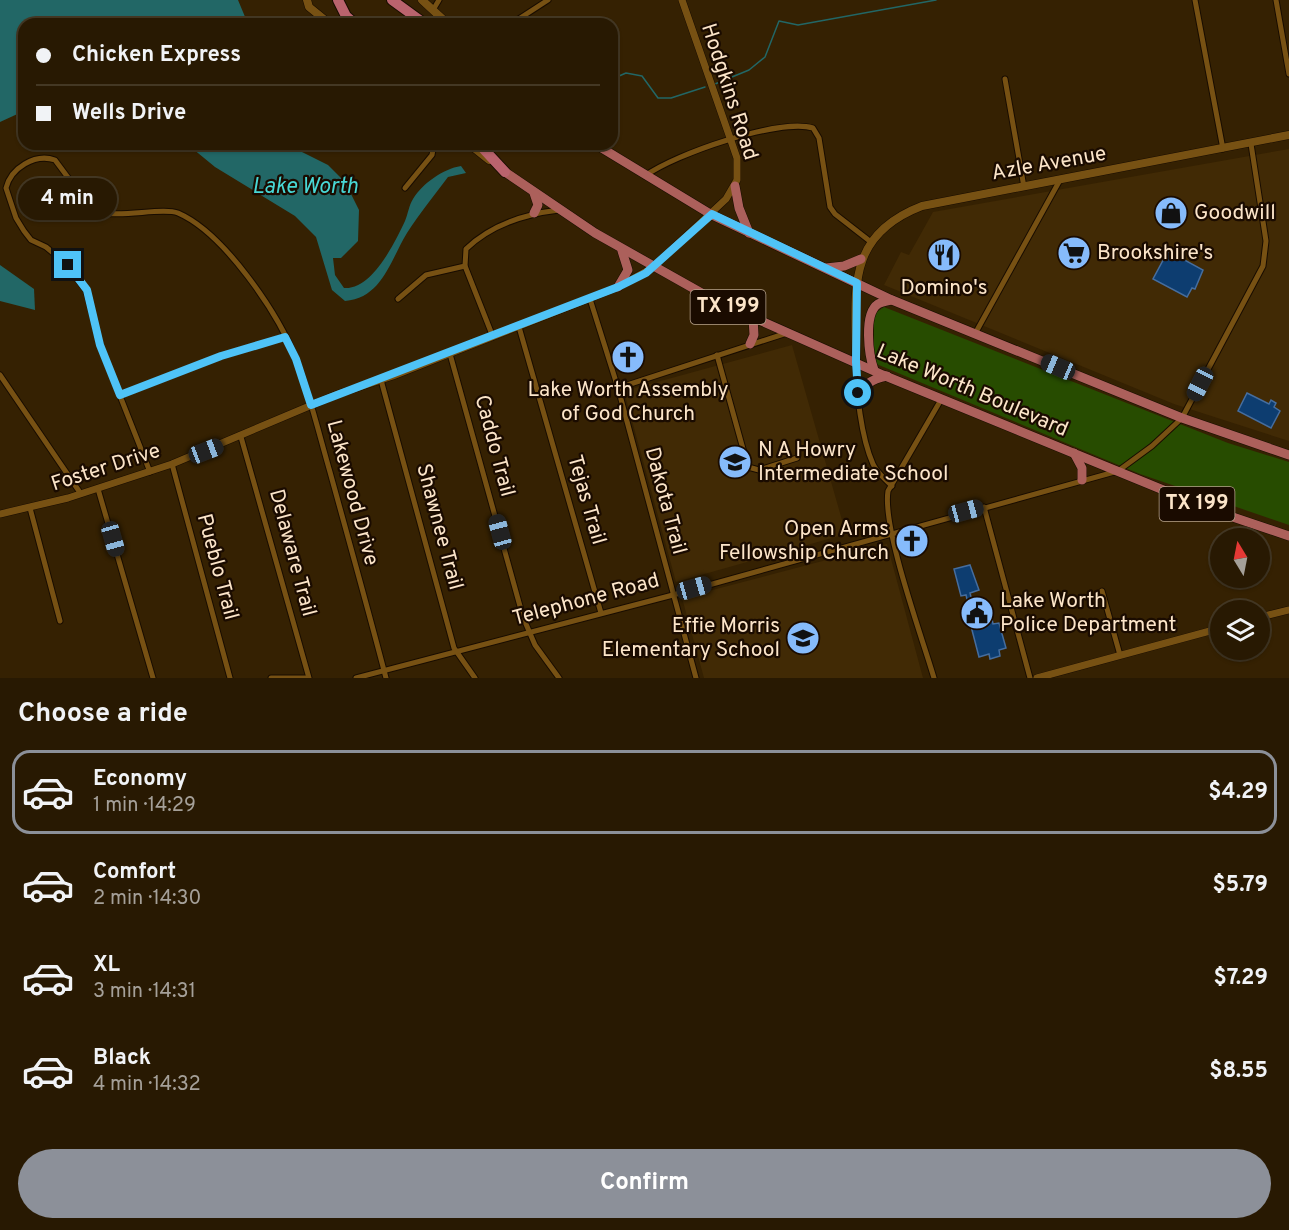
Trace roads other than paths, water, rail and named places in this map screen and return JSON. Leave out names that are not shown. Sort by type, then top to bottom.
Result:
[{"type":"highway","points":[[338,0],[348,18]]},
{"type":"highway","points":[[392,0],[417,18]]},
{"type":"highway","name":"TX 199","points":[[485,150],[505,172]]},
{"type":"highway","points":[[604,150],[645,176],[749,234],[892,300],[976,332],[1182,418],[1289,455]]},
{"type":"highway","name":"Lake Worth Boulevard","points":[[505,172],[559,210],[652,268],[753,318],[1212,510],[1289,536]]},
{"type":"highway","points":[[735,186],[739,208],[749,234]]},
{"type":"highway","points":[[534,193],[538,200],[534,213]]},
{"type":"highway","points":[[618,287],[628,270],[621,249]]},
{"type":"highway","points":[[822,268],[844,266],[861,259]]},
{"type":"highway","points":[[874,370],[868,352],[872,311],[879,304],[892,300]]},
{"type":"highway","points":[[750,344],[754,335],[753,318]]},
{"type":"highway","points":[[859,403],[865,386],[877,378],[888,376]]},
{"type":"highway","points":[[1074,453],[1082,468],[1082,480]]},
{"type":"main road","points":[[422,0],[442,18]]},
{"type":"main road","points":[[308,3],[324,18]]},
{"type":"main road","name":"Azle Avenue","points":[[856,362],[857,283],[861,259],[871,242],[900,214],[922,206],[1223,150],[1289,135]]},
{"type":"main road","name":"Lake Worth Boulevard","points":[[477,150],[505,172]]},
{"type":"street","points":[[433,10],[439,0]]},
{"type":"street","points":[[520,18],[548,0]]},
{"type":"street","name":"Hodgkins Road","points":[[652,268],[712,214],[735,186],[738,169],[731,140],[682,0]]},
{"type":"street","points":[[1195,0],[1223,150]]},
{"type":"street","points":[[1276,0],[1289,74]]},
{"type":"street","points":[[1005,79],[1024,187]]},
{"type":"street","points":[[645,176],[655,169],[731,140],[782,125],[801,124],[813,128],[819,138],[830,207],[871,242]]},
{"type":"street","name":"Telephone Road","points":[[356,678],[673,594],[1118,471],[1152,446],[1182,418],[1252,290],[1265,258],[1266,241],[1251,144]]},
{"type":"street","points":[[405,188],[432,155],[433,150]]},
{"type":"street","name":"Lakewood Drive","points":[[120,395],[100,345],[87,290],[65,263],[46,247],[31,240],[16,218],[6,188],[12,175],[24,164],[50,158],[57,161],[81,195],[97,212],[139,215],[170,211],[186,218],[232,258],[265,300],[296,359],[311,405],[386,678]]},
{"type":"street","points":[[976,332],[1060,180]]},
{"type":"street","points":[[494,337],[465,266],[466,249],[480,236],[534,213],[559,210]]},
{"type":"street","points":[[398,299],[426,275],[465,266]]},
{"type":"street","name":"Foster Drive","points":[[0,514],[81,494],[172,464],[241,437],[311,405],[590,299],[652,268]]},
{"type":"street","name":"Dakota Trail","points":[[590,299],[618,388],[696,678]]},
{"type":"street","name":"Tejas Trail","points":[[519,327],[601,613]]},
{"type":"street","points":[[618,388],[787,333]]},
{"type":"street","points":[[150,472],[120,395],[221,356],[285,337]]},
{"type":"street","name":"Caddo Trail","points":[[450,354],[529,633],[559,678]]},
{"type":"street","points":[[717,355],[748,467],[759,470],[797,458]]},
{"type":"street","points":[[856,362],[859,403],[873,464],[892,486]]},
{"type":"street","points":[[0,375],[81,494]]},
{"type":"street","name":"Shawnee Trail","points":[[381,380],[456,651],[475,678]]},
{"type":"street","points":[[934,678],[892,532],[887,499],[892,486],[942,398]]},
{"type":"street","name":"Delaware Trail","points":[[241,437],[308,678]]},
{"type":"street","name":"Pueblo Trail","points":[[172,464],[230,678]]},
{"type":"street","points":[[98,489],[153,678]]},
{"type":"street","points":[[984,507],[1030,678]]},
{"type":"street","points":[[30,508],[60,621]]},
{"type":"street","points":[[1102,591],[1120,655]]},
{"type":"street","points":[[1270,615],[1289,610]]},
{"type":"street","points":[[1037,678],[1210,631]]},
{"type":"street","points":[[271,678],[308,678]]},
{"type":"water","points":[[0,0],[238,0],[246,18],[18,18],[18,114],[0,122]]},
{"type":"water","name":"Lake Worth","points":[[194,150],[298,150],[328,165],[345,182],[359,210],[358,241],[341,258],[333,258],[335,275],[344,288],[354,287],[364,282],[381,264],[405,221],[412,201],[428,182],[461,166],[466,173],[448,177],[412,226],[376,286],[358,298],[345,301],[332,290],[316,237],[295,216],[215,167]]},
{"type":"water","points":[[0,265],[34,289],[35,310],[0,301]]},
{"type":"waterway","points":[[715,84],[749,70],[765,57],[779,21],[798,25],[936,0]]},
{"type":"waterway","points":[[618,76],[626,73],[642,76],[658,98],[671,98],[705,87]]},
{"type":"place","name":"Goodwill","points":[[1171,213]]},
{"type":"place","name":"Brookshire's","points":[[1074,253]]},
{"type":"place","name":"Domino's","points":[[944,255]]},
{"type":"place","name":"Lake Worth Assembly of God Church","points":[[628,357]]},
{"type":"place","name":"N A Howry Intermediate School","points":[[735,462]]},
{"type":"place","name":"Open Arms Fellowship Church","points":[[912,541]]},
{"type":"place","name":"Lake Worth Police Department","points":[[977,613]]},
{"type":"place","name":"Effie Morris Elementary School","points":[[803,638]]}]
